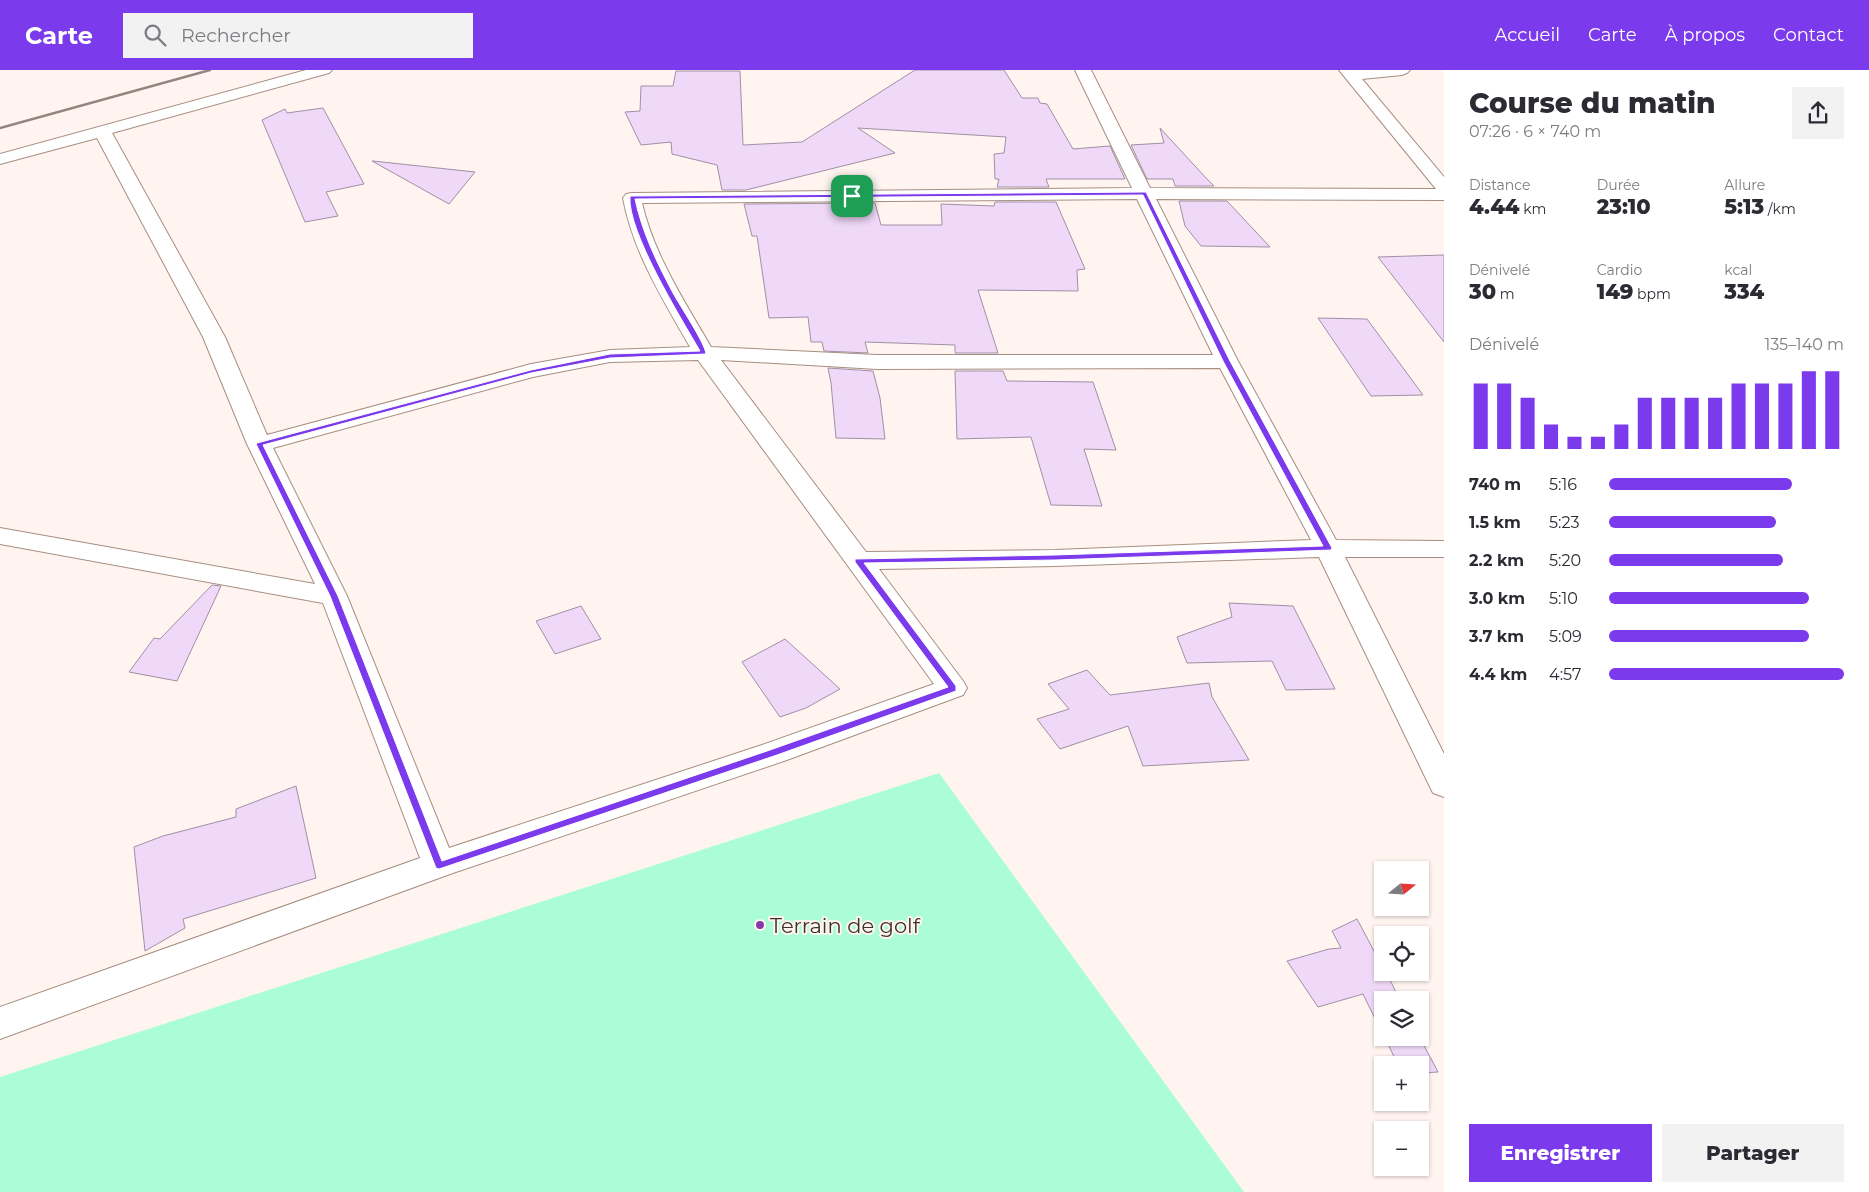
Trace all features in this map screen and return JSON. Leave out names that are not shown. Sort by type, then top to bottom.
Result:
[{"type":"street","points":[[0,159],[324,70]]},
{"type":"street","points":[[1084,70],[1227,361],[1328,548],[1444,785]]},
{"type":"street","points":[[1349,72],[1402,70]]},
{"type":"street","points":[[1349,72],[1444,188]]},
{"type":"street","points":[[102,131],[214,337],[260,444],[334,596],[439,866]]},
{"type":"street","points":[[0,1023],[439,866],[773,753],[953,688],[704,353],[669,292],[643,237],[637,222],[632,198],[1144,193],[1444,195]]},
{"type":"street","points":[[260,444],[531,372],[610,356],[704,353],[878,362],[944,363],[1227,361]]},
{"type":"street","points":[[0,536],[334,596]]},
{"type":"street","points":[[858,561],[1065,557],[1328,548],[1444,549]]},
{"type":"green space","name":"Terrain de golf","points":[[939,773],[1244,1192],[0,1192],[0,1077]]},
{"type":"building","points":[[915,70],[1004,70],[1022,98],[1038,98],[1040,103],[1047,104],[1073,149],[1110,146],[1125,179],[1046,179],[1049,187],[997,187],[999,179],[995,179],[994,154],[1004,153],[1006,137],[858,128],[895,153],[746,190],[722,190],[717,165],[672,154],[671,142],[641,145],[625,112],[640,111],[641,86],[673,86],[676,71],[740,71],[743,145],[802,142]]},
{"type":"building","points":[[323,108],[364,184],[326,192],[338,216],[305,222],[262,120],[285,109],[287,113]]},
{"type":"building","points":[[1160,128],[1214,186],[1175,186],[1173,179],[1147,179],[1131,145],[1164,143]]},
{"type":"building","points":[[373,161],[475,172],[449,204]]},
{"type":"building","points":[[1179,201],[1227,201],[1270,247],[1201,246],[1185,226]]},
{"type":"building","points":[[995,202],[1056,202],[1085,269],[1077,270],[1078,291],[978,290],[998,353],[955,353],[955,345],[865,342],[868,353],[824,351],[822,342],[811,342],[808,317],[769,318],[757,236],[752,236],[744,204],[875,203],[881,225],[942,225],[941,204],[994,206]]},
{"type":"building","points":[[1444,255],[1444,342],[1378,257]]},
{"type":"building","points":[[1318,318],[1367,319],[1423,395],[1371,396]]},
{"type":"building","points":[[828,368],[873,371],[880,398],[885,439],[836,438]]},
{"type":"building","points":[[955,371],[1003,371],[1007,381],[1093,382],[1116,450],[1084,449],[1102,506],[1051,505],[1031,437],[957,439]]},
{"type":"building","points":[[212,585],[221,586],[177,681],[129,672],[154,638],[160,639]]},
{"type":"building","points":[[1229,603],[1293,606],[1335,689],[1286,690],[1272,661],[1187,663],[1177,637],[1232,617]]},
{"type":"building","points":[[581,606],[601,639],[555,654],[536,621]]},
{"type":"building","points":[[785,639],[840,689],[806,708],[780,717],[742,662]]},
{"type":"building","points":[[1087,670],[1110,695],[1209,683],[1212,697],[1249,760],[1143,766],[1128,726],[1060,749],[1037,719],[1069,709],[1048,684]]},
{"type":"building","points":[[296,786],[316,878],[183,919],[185,928],[145,951],[134,847],[163,836],[236,817],[236,809]]},
{"type":"building","points":[[1357,919],[1374,951],[1374,981],[1390,981],[1396,991],[1374,991],[1374,1017],[1363,994],[1318,1007],[1287,961],[1329,949],[1341,948],[1332,931]]},
{"type":"building","points":[[1389,1046],[1424,1046],[1438,1072],[1429,1072],[1429,1056],[1394,1056]]},
{"type":"railway","points":[[0,128],[210,70]]},
{"type":"place","name":"Terrain de golf","points":[[760,925]]},
{"type":"route","points":[[1144,193],[1227,361],[1328,548],[1055,558],[858,561],[953,688],[773,753],[439,866],[334,596],[260,444],[531,372],[610,356],[704,353],[669,292],[643,237],[637,222],[632,198],[852,196],[1144,193]]}]
